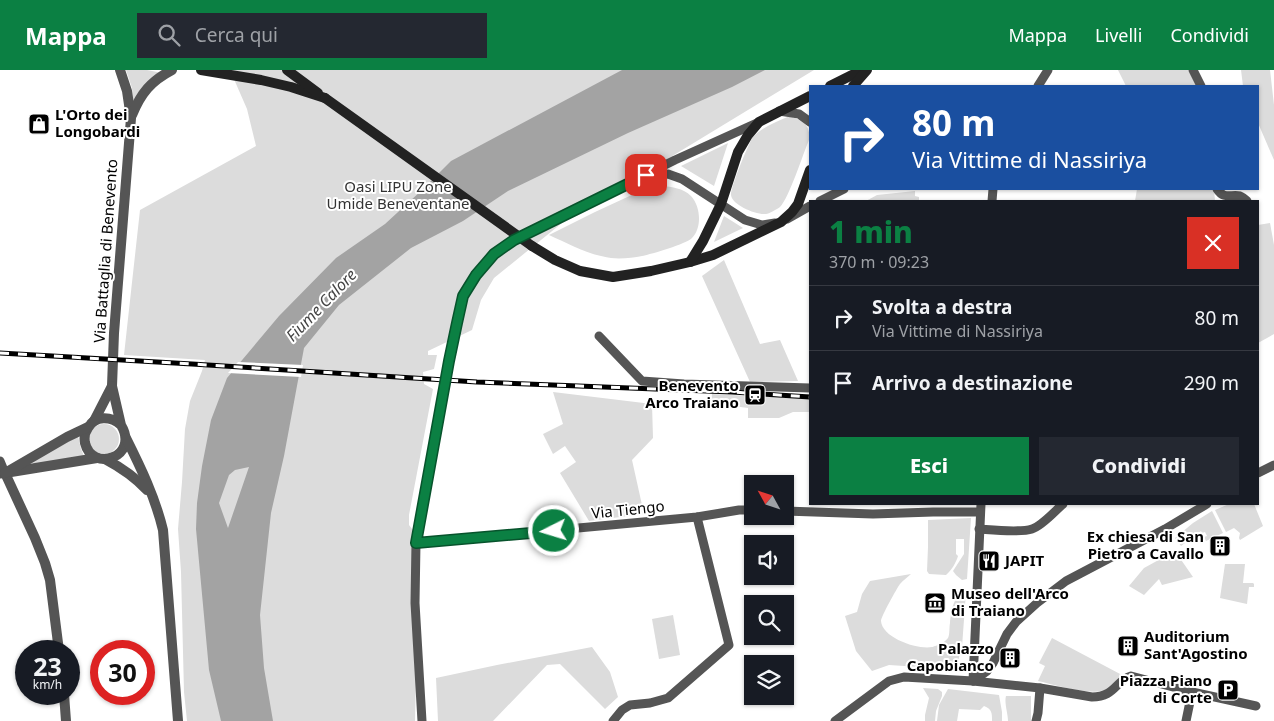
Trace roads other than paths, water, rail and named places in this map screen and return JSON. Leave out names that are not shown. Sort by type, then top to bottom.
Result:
[{"type":"main road","points":[[201,70],[276,84],[325,98]]},
{"type":"main road","points":[[287,70],[532,246],[555,260],[580,271],[613,277],[690,262],[720,251],[781,222],[798,204],[809,173]]},
{"type":"main road","points":[[832,85],[862,70]]},
{"type":"main road","points":[[854,85],[867,70]]},
{"type":"main road","points":[[690,262],[703,241],[721,204],[738,152],[748,135],[758,122],[809,96]]},
{"type":"street","name":"Via Battaglia di Benevento","points":[[120,70],[128,91],[131,118],[114,333],[112,386],[121,426]]},
{"type":"street","name":"Via Battaglia di Benevento","points":[[131,118],[137,104],[150,85],[162,75],[172,70]]},
{"type":"street","points":[[1039,85],[1048,70]]},
{"type":"street","points":[[1193,70],[1200,85]]},
{"type":"street","points":[[779,111],[799,114],[809,121]]},
{"type":"street","points":[[422,721],[415,603],[416,543],[449,361],[463,296],[476,275],[494,254],[514,240],[675,160],[758,122]]},
{"type":"street","points":[[646,175],[668,174],[682,179],[745,220],[762,225],[781,222],[809,207]]},
{"type":"street","points":[[822,200],[842,190]]},
{"type":"street","points":[[1218,190],[1223,195],[1240,196],[1246,200]]},
{"type":"street","points":[[599,336],[642,382],[809,388]]},
{"type":"street","name":"Via Battaglia di Benevento","points":[[91,424],[112,386]]},
{"type":"street","points":[[3,473],[105,418],[111,419],[121,426],[142,468],[158,509],[163,530],[178,721]]},
{"type":"street","points":[[91,424],[85,434],[87,448],[91,454],[124,469],[152,494]]},
{"type":"street","points":[[3,473],[111,458],[122,450],[126,438]]},
{"type":"street","points":[[0,461],[3,473],[35,538],[45,563],[50,580],[58,640]]},
{"type":"street","points":[[1259,472],[1274,465]]},
{"type":"street","points":[[979,529],[1000,531],[1031,530],[1041,524],[1062,505]]},
{"type":"street","points":[[973,681],[987,671],[993,663],[1007,634],[1016,622],[1066,581],[1166,529],[1205,505]]},
{"type":"street","points":[[794,511],[873,514],[980,508],[973,681]]},
{"type":"street","name":"Via Tiengo","points":[[416,543],[697,517],[744,510]]},
{"type":"street","points":[[613,721],[622,710],[630,705],[650,703],[668,698],[729,645],[697,517]]},
{"type":"street","points":[[835,721],[889,681],[904,676],[1040,688],[1092,697],[1108,694],[1131,676],[1256,706]]},
{"type":"street","points":[[1036,721],[1040,688]]},
{"type":"street","points":[[1186,721],[1192,692]]},
{"type":"street","points":[[65,705],[66,721]]},
{"type":"water","name":"Fiume Calore","points":[[622,70],[765,70],[508,191],[463,221],[411,248],[339,305],[304,348],[284,456],[271,513],[260,615],[264,668],[273,721],[221,721],[209,670],[196,529],[202,466],[211,420],[227,378],[279,316],[336,258],[385,224],[451,161]],"holes":[[[249,467],[228,528],[219,503],[229,475],[235,470]]]},
{"type":"railway","points":[[0,353],[477,382],[809,397]]},
{"type":"place","name":"L'Orto dei Longobardi","points":[[39,124]]},
{"type":"place","name":"Benevento Arco Traiano","points":[[755,395]]},
{"type":"place","name":"Ex chiesa di San Pietro a Cavallo","points":[[1220,546]]},
{"type":"place","name":"JAPIT","points":[[989,561]]},
{"type":"place","name":"Museo dell'Arco di Traiano","points":[[935,603]]},
{"type":"place","name":"Auditorium Sant'Agostino","points":[[1128,646]]},
{"type":"place","name":"Palazzo Capobianco","points":[[1010,658]]},
{"type":"place","name":"Piazza Piano di Corte","points":[[1228,690]]},
{"type":"park label","name":"Oasi LIPU Zone Umide Beneventane","points":[[398,196]]}]
